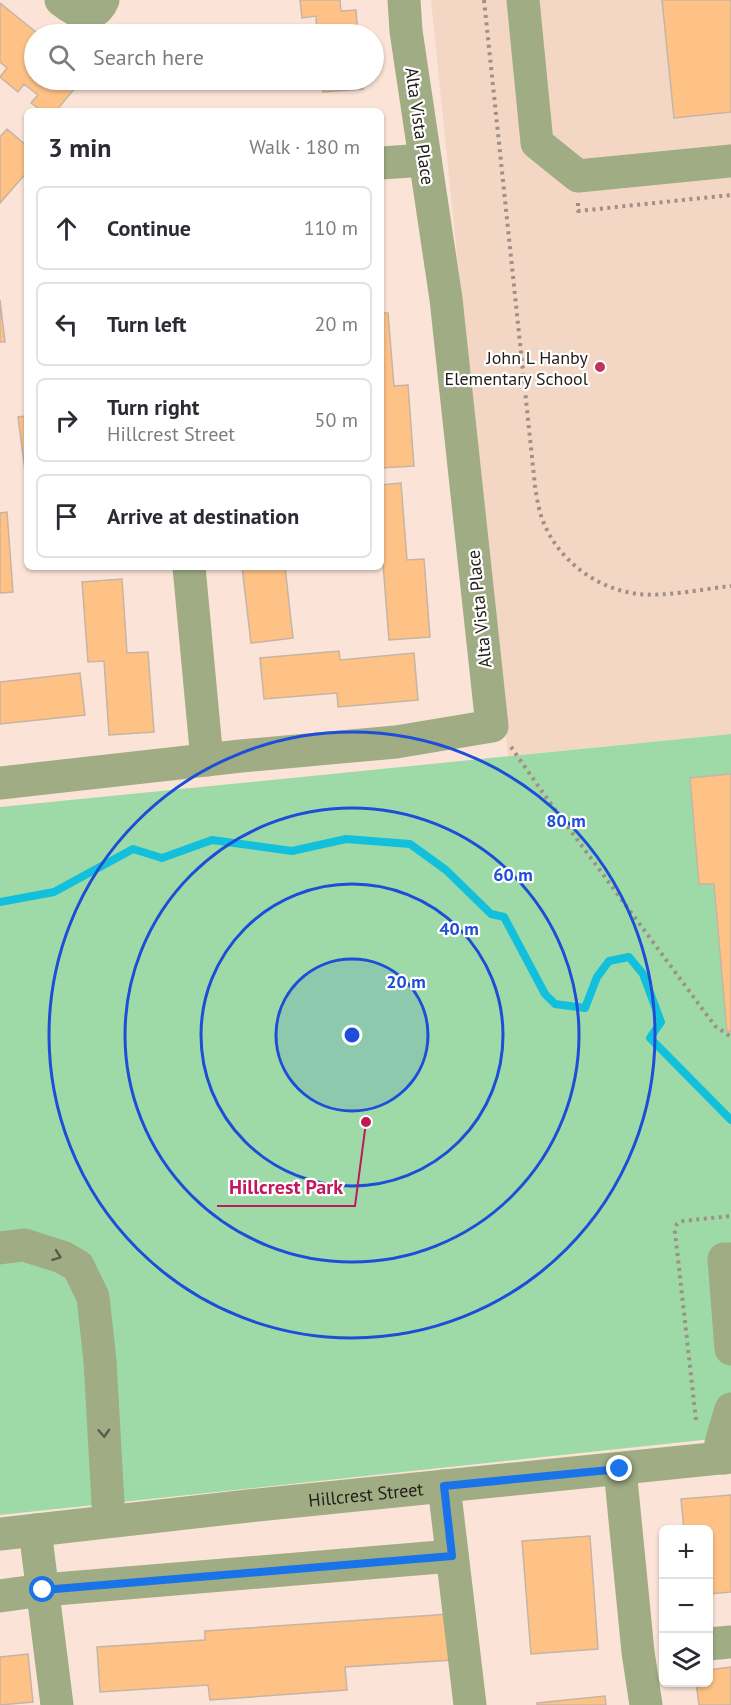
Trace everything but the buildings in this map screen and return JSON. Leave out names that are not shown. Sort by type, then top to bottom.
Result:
[{"type":"street","points":[[61,0],[84,14],[93,12],[103,0]]},
{"type":"street","name":"Alta Vista Place","points":[[404,0],[406,31],[446,299],[492,726]]},
{"type":"street","points":[[523,0],[537,143],[578,176],[731,161]]},
{"type":"street","points":[[384,163],[425,160]]},
{"type":"street","points":[[189,570],[207,760]]},
{"type":"street","points":[[0,783],[396,742],[492,726]]},
{"type":"street","points":[[0,1248],[24,1245],[62,1257],[78,1266],[93,1297],[100,1361],[109,1521]]},
{"type":"street","points":[[731,1258],[724,1259],[731,1349]]},
{"type":"street","points":[[728,1458],[721,1443],[731,1408]]},
{"type":"street","name":"Hillcrest Street","points":[[0,1534],[728,1458]]},
{"type":"street","points":[[620,1469],[651,1650],[646,1705]]},
{"type":"street","points":[[444,1486],[470,1705]]},
{"type":"street","points":[[35,1530],[57,1705]]},
{"type":"street","points":[[0,1596],[43,1590],[452,1556]]},
{"type":"street","points":[[713,1643],[731,1641]]},
{"type":"path","points":[[484,0],[535,486],[538,506],[545,525],[555,544],[568,560],[601,583],[620,590],[639,594],[659,594],[731,586]]},
{"type":"path","points":[[492,726],[512,749],[715,1026],[731,1037]]},
{"type":"path","points":[[698,1430],[675,1232],[677,1224],[683,1221],[731,1216]]},
{"type":"shaded area","name":"John L Hanby Elementary School","points":[[431,0],[731,0],[731,734],[508,756]]},
{"type":"green space","points":[[731,734],[731,1437],[0,1515],[0,807]]},
{"type":"waterway","points":[[0,902],[54,892],[133,849],[162,858],[212,840],[292,851],[346,839],[410,844],[446,870],[491,914],[504,917],[545,994],[555,1004],[585,1008],[597,977],[609,961],[629,957],[643,974],[661,1022],[650,1038],[731,1120]]},
{"type":"place","name":"John L Hanby Elementary School","points":[[600,367]]},
{"type":"place","name":"Hillcrest Park","points":[[366,1122]]},
{"type":"route","points":[[43,1590],[452,1556],[444,1486],[620,1469]]}]
